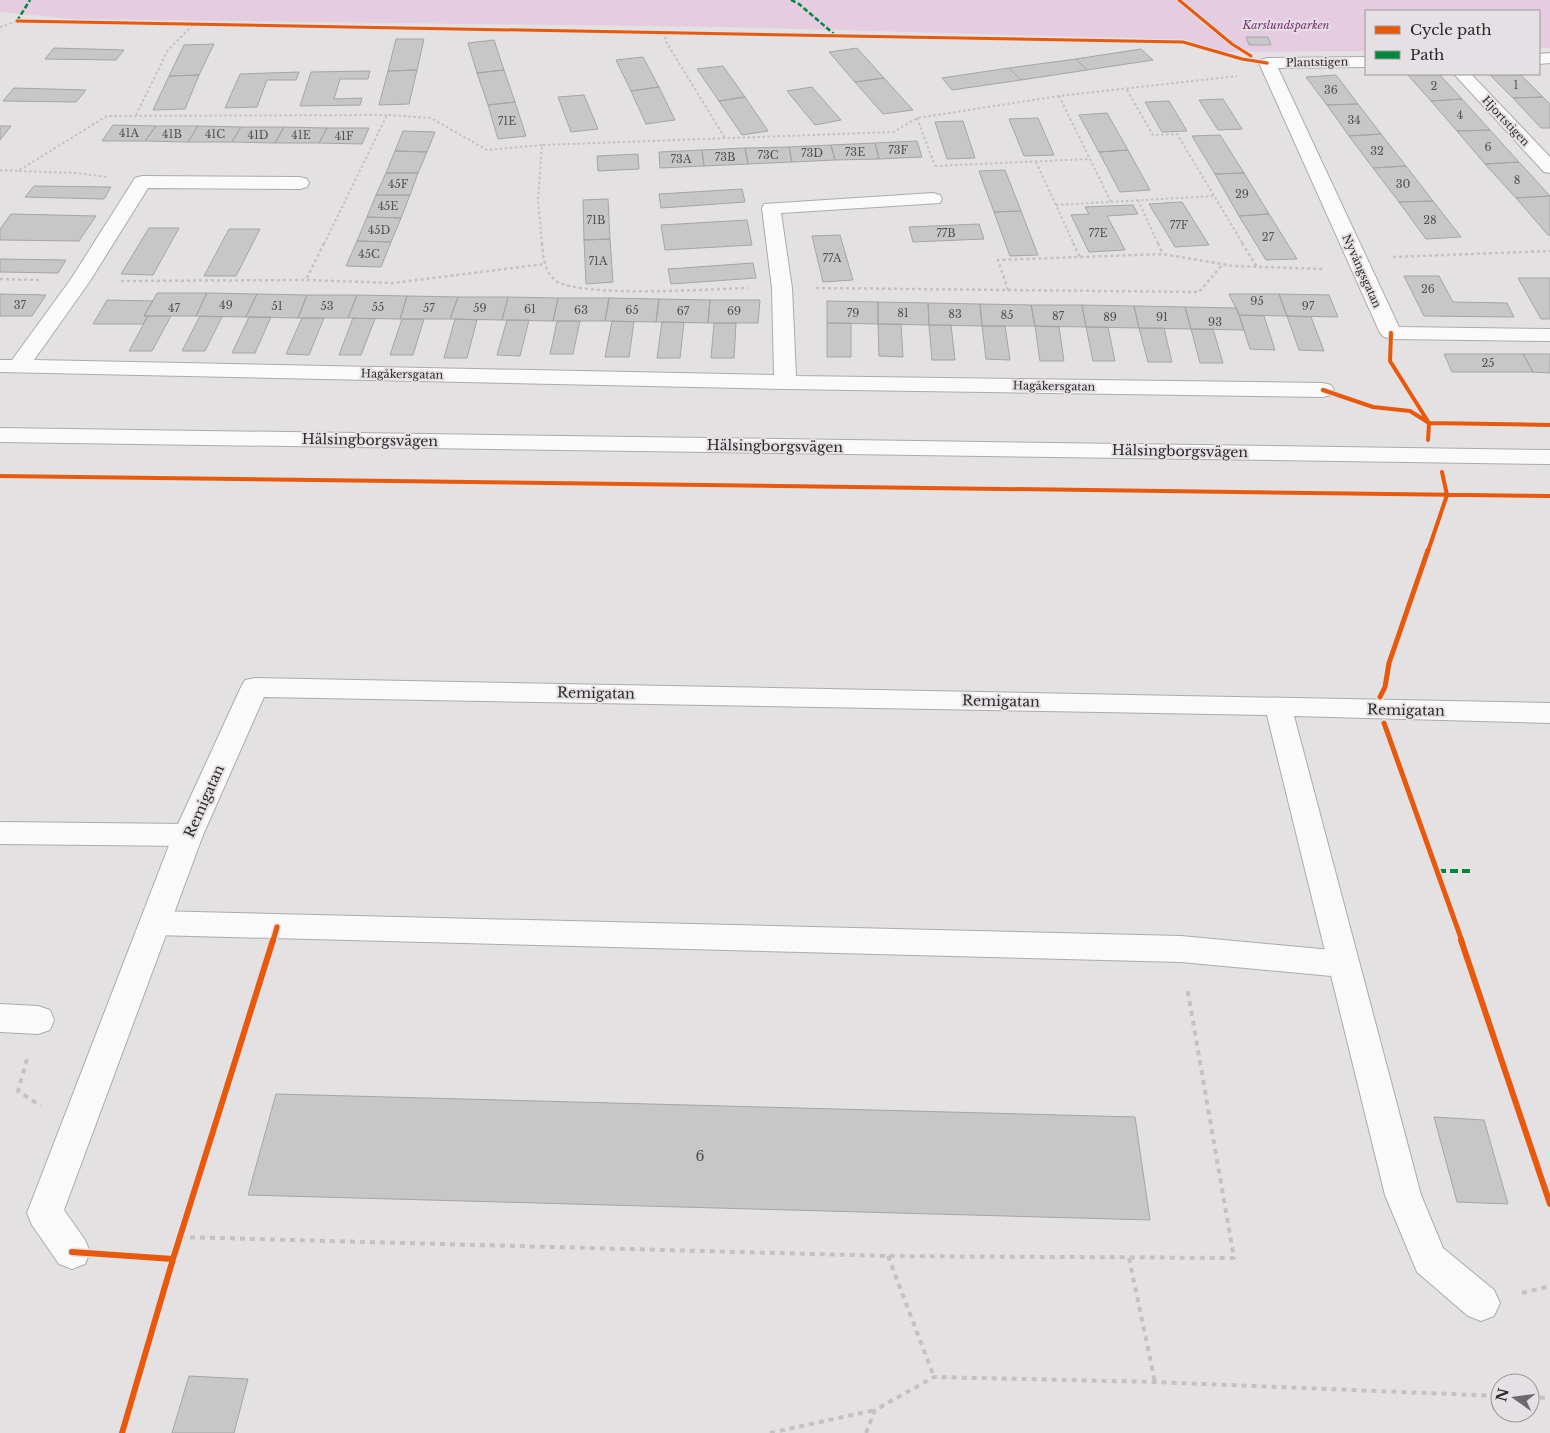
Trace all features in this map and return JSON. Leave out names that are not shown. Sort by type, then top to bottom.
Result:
[{"type":"street","name":"Plantstigen","points":[[1267,63],[1365,62]]},
{"type":"street","name":"Nyvångsgatan","points":[[1267,63],[1391,333],[1550,335]]},
{"type":"street","name":"Hjortstigen","points":[[1463,75],[1550,168]]},
{"type":"street","points":[[142,182],[300,184]]},
{"type":"street","name":"Hagåkersgatan","points":[[9,367],[80,281],[142,182]]},
{"type":"street","points":[[785,382],[782,288],[771,208],[933,199]]},
{"type":"street","name":"Hagåkersgatan","points":[[9,367],[1323,390]]},
{"type":"street","name":"Hälsingborgsvägen","points":[[0,435],[1550,457]]},
{"type":"street","name":"Remigatan","points":[[72,1252],[46,1213],[76,1127],[188,835],[255,687],[1278,706],[1550,713]]},
{"type":"street","points":[[1278,706],[1342,964],[1403,1195],[1430,1260],[1482,1304]]},
{"type":"street","points":[[0,833],[188,835]]},
{"type":"street","points":[[155,923],[1181,949],[1342,964]]},
{"type":"street","points":[[0,1018],[38,1020]]},
{"type":"path","points":[[0,27],[17,21]]},
{"type":"path","points":[[136,115],[168,50],[194,24]]},
{"type":"path","points":[[666,32],[665,40],[725,138]]},
{"type":"path","points":[[18,171],[107,116],[387,115],[431,118],[487,150],[542,145],[894,132],[917,118],[1059,96],[1127,90],[1249,74],[1267,63]]},
{"type":"path","points":[[1127,90],[1154,135],[1177,134],[1257,268]]},
{"type":"path","points":[[1059,96],[1111,202]]},
{"type":"path","points":[[306,280],[387,115]]},
{"type":"path","points":[[917,118],[938,178],[933,199]]},
{"type":"path","points":[[542,145],[538,200],[544,264],[555,280],[574,288],[612,290],[782,288],[1200,292],[1222,265]]},
{"type":"path","points":[[934,166],[1090,159]]},
{"type":"path","points":[[1036,162],[1080,257]]},
{"type":"path","points":[[0,170],[76,173],[142,182]]},
{"type":"path","points":[[1056,205],[1214,196]]},
{"type":"path","points":[[1138,200],[1163,254]]},
{"type":"path","points":[[1008,290],[998,260],[1163,254],[1222,265],[1257,268],[1550,251]]},
{"type":"path","points":[[80,281],[306,280],[393,283],[544,264]]},
{"type":"path","points":[[180,1237],[888,1256],[1234,1258],[1181,949]]},
{"type":"path","points":[[38,1020],[18,1091],[76,1127]]},
{"type":"path","points":[[888,1256],[934,1377]]},
{"type":"path","points":[[1129,1258],[1155,1382]]},
{"type":"path","points":[[770,1433],[875,1410],[934,1377],[1155,1382],[1490,1396]]},
{"type":"path","points":[[866,1433],[875,1410]]},
{"type":"green space","name":"Karslundsparken","points":[[0,0],[1550,0],[1550,48],[1540,48],[1540,10],[1365,10],[1365,51],[1226,52],[1185,40],[1127,38],[723,27],[73,19],[0,12]]},
{"type":"building","points":[[1246,37],[1268,37],[1271,45],[1249,45]]},
{"type":"building","points":[[396,39],[424,39],[417,70],[388,71]]},
{"type":"building","points":[[494,40],[504,70],[477,73],[468,43]]},
{"type":"building","points":[[214,44],[199,75],[169,76],[184,45]]},
{"type":"building","points":[[54,48],[124,50],[116,60],[45,59]]},
{"type":"building","points":[[857,48],[884,78],[855,82],[829,52]]},
{"type":"building","points":[[1141,49],[1153,60],[1087,70],[1076,59]]},
{"type":"building","points":[[643,57],[659,87],[631,91],[616,60]]},
{"type":"building","points":[[1076,59],[1087,70],[1021,80],[1009,68]]},
{"type":"building","points":[[723,66],[745,97],[719,101],[697,69]]},
{"type":"building","points":[[1009,68],[1021,80],[952,90],[942,78]]},
{"type":"building","points":[[417,70],[409,104],[379,105],[388,71]]},
{"type":"building","points":[[504,70],[515,102],[488,105],[477,73]]},
{"type":"building","points":[[370,71],[368,79],[340,79],[334,99],[362,98],[360,105],[300,106],[311,72]]},
{"type":"building","points":[[299,72],[296,80],[267,80],[257,107],[225,108],[240,74]]},
{"type":"building","points":[[199,75],[185,109],[153,110],[169,76]]},
{"type":"building","points":[[1336,75],[1358,104],[1327,105],[1306,77]]},
{"type":"building","points":[[1408,75],[1440,75],[1462,99],[1431,101]]},
{"type":"building","points":[[1490,75],[1521,75],[1543,97],[1513,98]]},
{"type":"building","points":[[884,78],[913,110],[883,114],[855,82]]},
{"type":"building","points":[[659,87],[675,120],[646,124],[631,91]]},
{"type":"building","points":[[812,87],[841,120],[815,125],[787,91]]},
{"type":"building","points":[[14,88],[86,90],[76,102],[3,101]]},
{"type":"building","points":[[584,95],[598,129],[571,132],[558,97]]},
{"type":"building","points":[[745,97],[768,131],[742,135],[719,101]]},
{"type":"building","points":[[1543,97],[1550,104],[1550,128],[1541,128],[1513,98]]},
{"type":"building","points":[[1223,99],[1242,129],[1218,130],[1199,100]]},
{"type":"building","points":[[1462,99],[1490,130],[1457,131],[1431,101]]},
{"type":"building","points":[[1169,101],[1187,131],[1162,132],[1145,102]]},
{"type":"building","points":[[515,102],[526,136],[498,139],[488,105]]},
{"type":"building","points":[[1358,104],[1381,134],[1349,136],[1327,105]]},
{"type":"building","points":[[1107,113],[1128,150],[1099,152],[1079,115]]},
{"type":"building","points":[[1038,118],[1054,155],[1024,156],[1009,119]]},
{"type":"building","points":[[963,121],[975,158],[947,159],[935,122]]},
{"type":"building","points":[[113,125],[156,126],[145,141],[102,141]]},
{"type":"building","points":[[0,126],[11,126],[0,140]]},
{"type":"building","points":[[156,126],[198,126],[188,142],[145,141]]},
{"type":"building","points":[[198,126],[241,127],[232,142],[188,142]]},
{"type":"building","points":[[241,127],[284,127],[275,143],[232,142]]},
{"type":"building","points":[[284,127],[327,128],[319,143],[275,143]]},
{"type":"building","points":[[327,128],[369,128],[362,144],[319,143]]},
{"type":"building","points":[[1490,130],[1519,162],[1485,164],[1457,131]]},
{"type":"building","points":[[403,131],[435,132],[427,152],[395,151]]},
{"type":"building","points":[[1381,134],[1406,166],[1373,168],[1349,136]]},
{"type":"building","points":[[1220,135],[1244,173],[1215,174],[1192,136]]},
{"type":"building","points":[[917,141],[922,157],[879,159],[875,143]]},
{"type":"building","points":[[875,143],[879,159],[835,160],[831,145]]},
{"type":"building","points":[[831,145],[835,160],[792,162],[789,147]]},
{"type":"building","points":[[789,147],[792,162],[748,164],[745,148]]},
{"type":"building","points":[[745,148],[748,164],[704,166],[702,150]]},
{"type":"building","points":[[702,150],[704,166],[660,168],[659,152]]},
{"type":"building","points":[[1128,150],[1150,190],[1120,192],[1099,152]]},
{"type":"building","points":[[395,151],[427,152],[418,173],[386,173]]},
{"type":"building","points":[[638,154],[639,169],[598,171],[597,156]]},
{"type":"building","points":[[1519,162],[1550,196],[1516,198],[1485,164]]},
{"type":"building","points":[[1406,166],[1433,201],[1399,202],[1373,168]]},
{"type":"building","points":[[1005,170],[1021,211],[994,212],[979,171]]},
{"type":"building","points":[[386,173],[418,173],[410,195],[376,195]]},
{"type":"building","points":[[1244,173],[1269,214],[1239,216],[1215,174]]},
{"type":"building","points":[[34,186],[111,187],[104,199],[25,197]]},
{"type":"building","points":[[742,189],[745,202],[661,208],[659,194]]},
{"type":"building","points":[[376,195],[410,195],[401,218],[367,217]]},
{"type":"building","points":[[1550,196],[1550,235],[1548,235],[1516,198]]},
{"type":"building","points":[[608,199],[610,239],[584,240],[583,200]]},
{"type":"building","points":[[1433,201],[1461,237],[1426,239],[1399,202]]},
{"type":"building","points":[[1182,202],[1209,245],[1175,247],[1149,204]]},
{"type":"building","points":[[1133,205],[1138,214],[1107,216],[1125,250],[1089,252],[1071,215],[1089,214],[1085,207]]},
{"type":"building","points":[[1021,211],[1038,255],[1010,256],[994,212]]},
{"type":"building","points":[[11,214],[96,216],[79,241],[0,240],[0,229]]},
{"type":"building","points":[[1269,214],[1297,259],[1266,260],[1239,216]]},
{"type":"building","points":[[367,217],[401,218],[391,242],[357,241]]},
{"type":"building","points":[[747,220],[752,245],[665,250],[661,225]]},
{"type":"building","points":[[979,224],[984,239],[913,242],[909,227]]},
{"type":"building","points":[[149,228],[179,228],[153,275],[121,274]]},
{"type":"building","points":[[229,229],[260,229],[236,276],[204,276]]},
{"type":"building","points":[[840,235],[853,280],[823,282],[812,236]]},
{"type":"building","points":[[610,239],[613,282],[586,284],[584,240]]},
{"type":"building","points":[[357,241],[391,242],[381,267],[346,266]]},
{"type":"building","points":[[0,259],[66,260],[58,273],[0,272]]},
{"type":"building","points":[[753,263],[756,278],[671,284],[668,269]]},
{"type":"building","points":[[1404,276],[1439,276],[1453,302],[1507,303],[1514,317],[1424,316]]},
{"type":"building","points":[[1518,278],[1550,278],[1550,319],[1541,319]]},
{"type":"building","points":[[157,293],[207,293],[196,316],[144,316]]},
{"type":"building","points":[[207,293],[257,294],[246,317],[196,316]]},
{"type":"building","points":[[0,294],[46,295],[32,316],[0,316]]},
{"type":"building","points":[[257,294],[307,295],[298,318],[246,317]]},
{"type":"building","points":[[1229,294],[1279,294],[1287,316],[1239,315]]},
{"type":"building","points":[[1279,294],[1329,295],[1338,317],[1287,316]]},
{"type":"building","points":[[307,295],[357,295],[348,318],[298,318]]},
{"type":"building","points":[[357,295],[407,296],[400,319],[348,318]]},
{"type":"building","points":[[407,296],[458,297],[450,319],[400,319]]},
{"type":"building","points":[[458,297],[508,297],[502,320],[450,319]]},
{"type":"building","points":[[508,297],[558,298],[553,321],[502,320]]},
{"type":"building","points":[[558,298],[609,298],[605,321],[553,321]]},
{"type":"building","points":[[609,298],[659,299],[656,322],[605,321]]},
{"type":"building","points":[[659,299],[710,300],[708,323],[656,322]]},
{"type":"building","points":[[107,300],[153,301],[144,316],[148,316],[143,324],[93,324]]},
{"type":"building","points":[[710,300],[760,300],[758,323],[708,323]]},
{"type":"building","points":[[827,301],[878,302],[878,324],[827,323]]},
{"type":"building","points":[[878,302],[928,303],[929,325],[878,324]]},
{"type":"building","points":[[928,303],[980,304],[982,326],[929,325]]},
{"type":"building","points":[[980,304],[1031,305],[1035,326],[982,326]]},
{"type":"building","points":[[1031,305],[1082,305],[1086,327],[1035,326]]},
{"type":"building","points":[[1082,305],[1134,306],[1139,328],[1086,327]]},
{"type":"building","points":[[1134,306],[1185,307],[1191,329],[1139,328]]},
{"type":"building","points":[[1185,307],[1237,308],[1244,330],[1191,329]]},
{"type":"building","points":[[1239,315],[1264,316],[1275,350],[1250,349]]},
{"type":"building","points":[[148,316],[171,316],[152,351],[129,351]]},
{"type":"building","points":[[200,316],[222,317],[205,351],[182,351]]},
{"type":"building","points":[[1287,316],[1311,317],[1324,351],[1299,350]]},
{"type":"building","points":[[249,317],[271,317],[255,353],[232,353]]},
{"type":"building","points":[[302,318],[324,318],[309,355],[286,354]]},
{"type":"building","points":[[353,318],[375,319],[361,355],[339,355]]},
{"type":"building","points":[[402,319],[424,319],[413,355],[390,355]]},
{"type":"building","points":[[455,319],[477,320],[467,358],[444,358]]},
{"type":"building","points":[[507,320],[529,320],[520,356],[497,355]]},
{"type":"building","points":[[557,321],[580,321],[573,354],[550,354]]},
{"type":"building","points":[[612,321],[634,322],[629,357],[605,357]]},
{"type":"building","points":[[662,322],[684,322],[680,358],[657,358]]},
{"type":"building","points":[[714,323],[736,323],[734,358],[711,358]]},
{"type":"building","points":[[827,323],[851,323],[851,357],[827,357]]},
{"type":"building","points":[[878,324],[901,324],[903,357],[879,356]]},
{"type":"building","points":[[929,325],[951,325],[955,360],[932,360]]},
{"type":"building","points":[[982,326],[1005,326],[1010,360],[986,359]]},
{"type":"building","points":[[1035,326],[1059,327],[1064,361],[1040,361]]},
{"type":"building","points":[[1086,327],[1108,327],[1115,361],[1093,361]]},
{"type":"building","points":[[1139,328],[1164,328],[1172,362],[1148,362]]},
{"type":"building","points":[[1191,329],[1213,329],[1223,363],[1200,363]]},
{"type":"building","points":[[1444,354],[1523,354],[1533,372],[1452,372]]},
{"type":"building","points":[[1523,354],[1550,354],[1550,373],[1533,372]]},
{"type":"building","points":[[276,1094],[1135,1117],[1150,1220],[248,1195]]},
{"type":"building","points":[[1434,1117],[1484,1120],[1508,1204],[1457,1202]]},
{"type":"building","points":[[189,1376],[248,1379],[234,1433],[172,1433]]},
{"type":"marked path","points":[[17,21],[30,0]]},
{"type":"marked path","points":[[791,0],[799,4],[834,34]]},
{"type":"marked path","points":[[1438,871],[1473,871]]},
{"type":"cycle path","points":[[1179,0],[1223,37],[1251,56]]},
{"type":"cycle path","points":[[17,21],[834,34],[1183,42],[1242,59],[1267,63]]},
{"type":"cycle path","points":[[1391,333],[1390,361],[1429,423],[1428,440]]},
{"type":"cycle path","points":[[1323,390],[1373,407],[1410,411],[1429,423],[1550,425]]},
{"type":"cycle path","points":[[1380,697],[1385,687],[1389,663],[1447,495],[1442,472]]},
{"type":"cycle path","points":[[0,476],[1550,496]]},
{"type":"cycle path","points":[[1384,723],[1469,961],[1550,1204]]},
{"type":"cycle path","points":[[122,1433],[173,1259],[277,927]]},
{"type":"cycle path","points":[[72,1252],[173,1259]]}]
